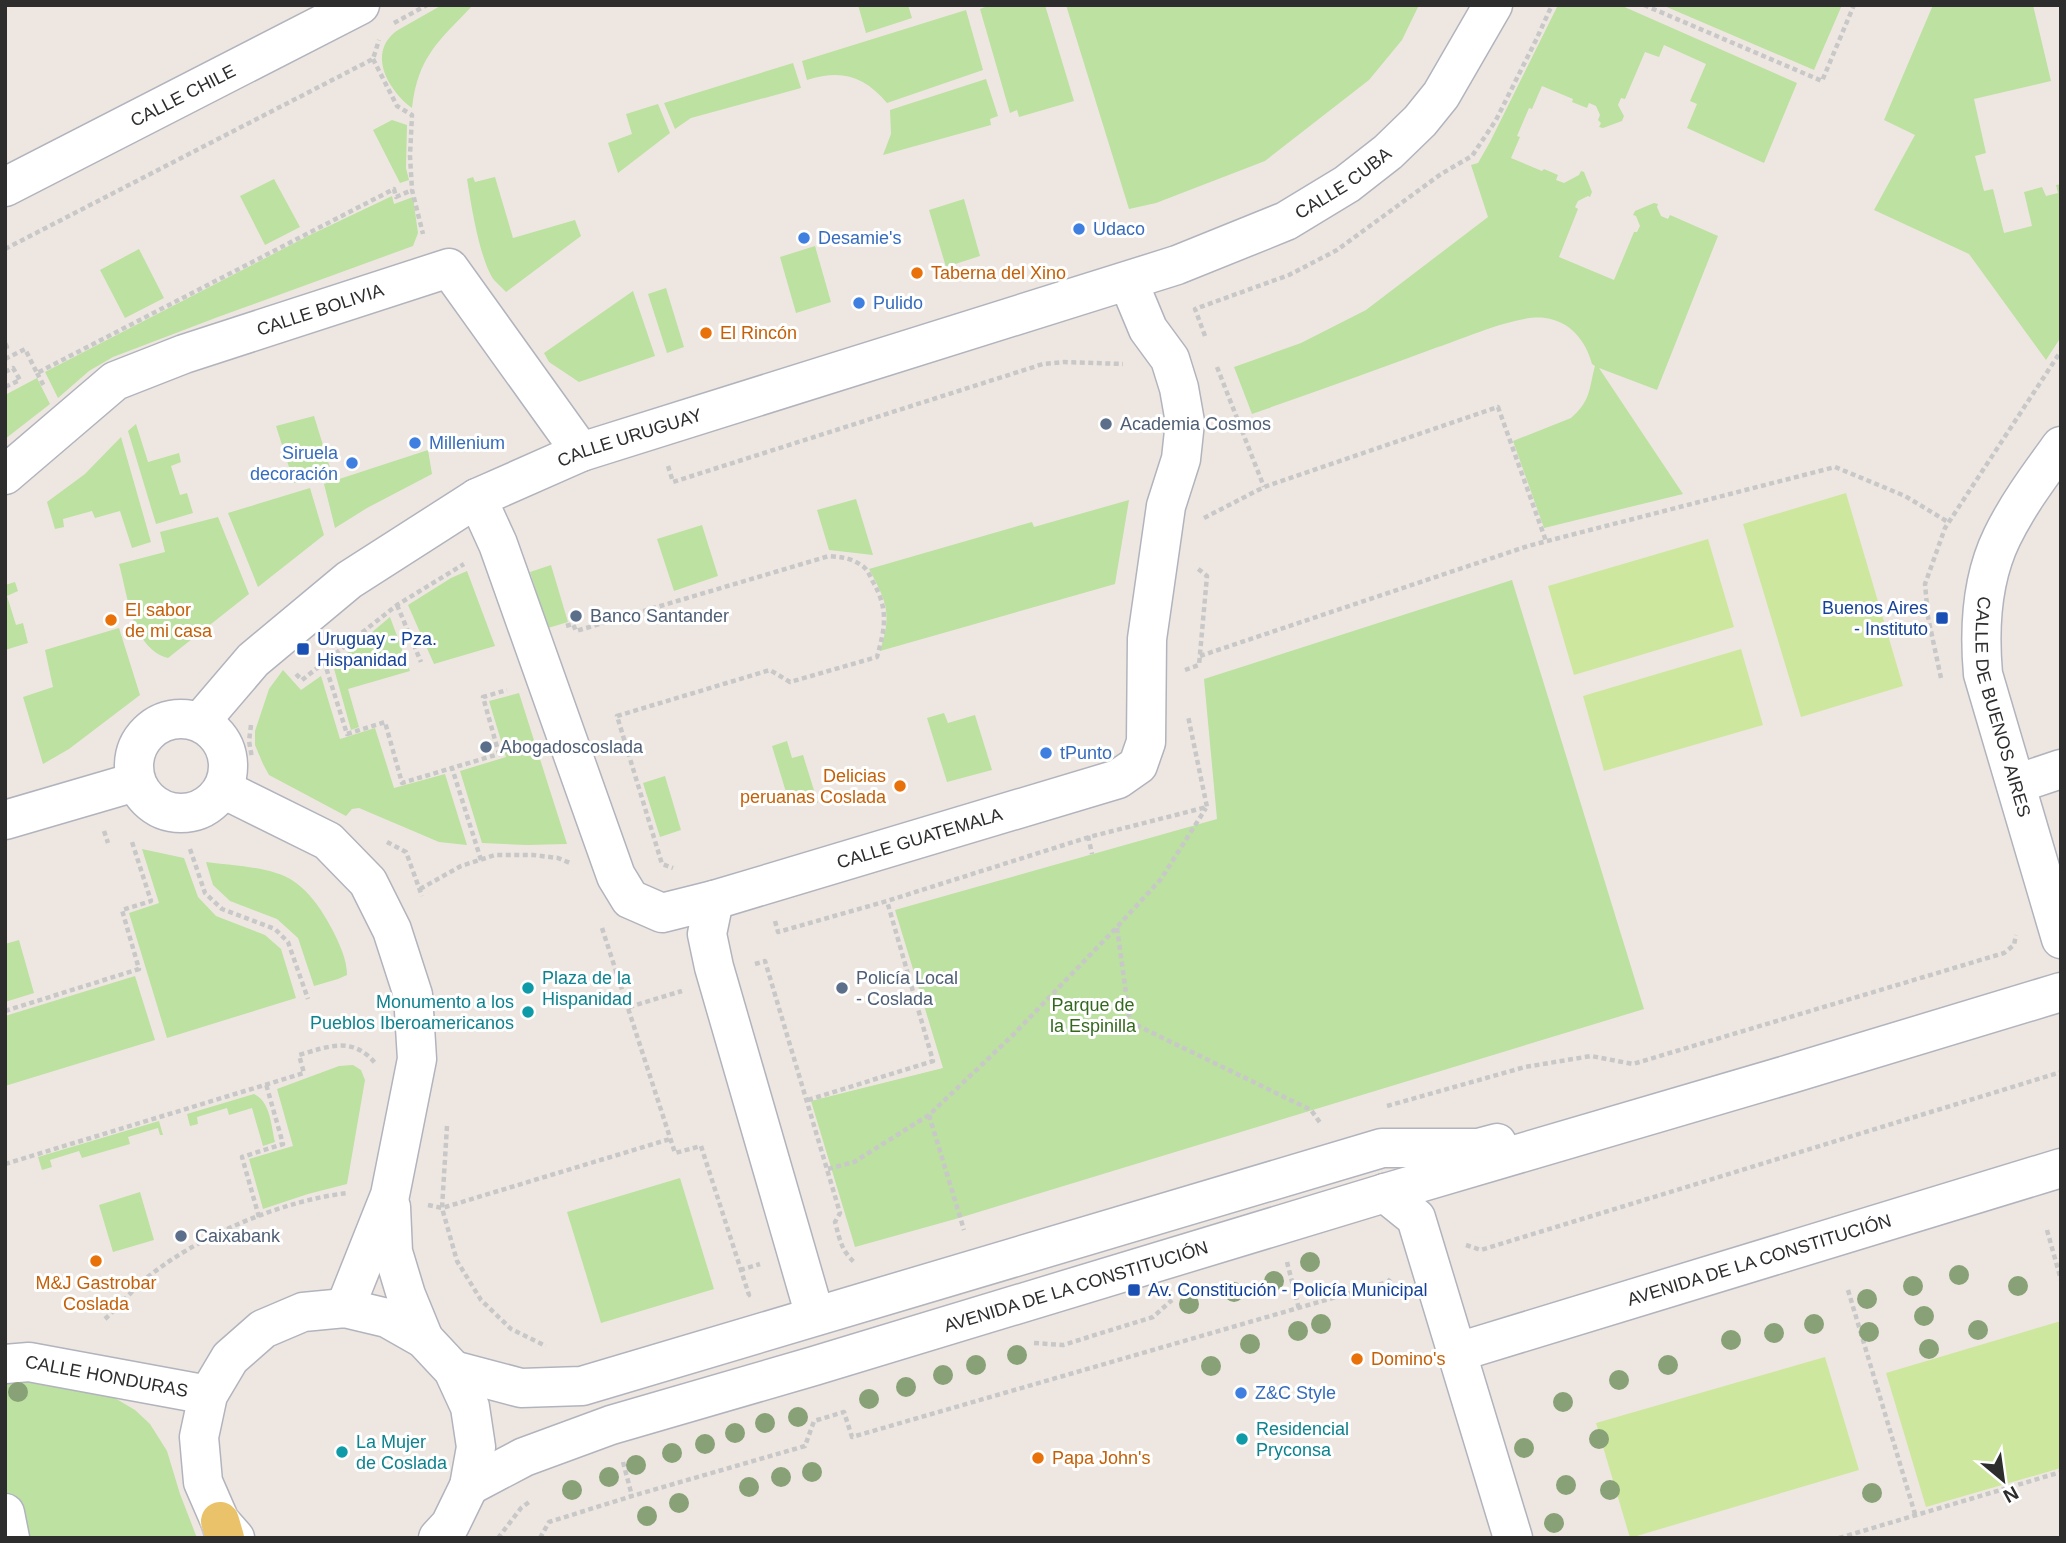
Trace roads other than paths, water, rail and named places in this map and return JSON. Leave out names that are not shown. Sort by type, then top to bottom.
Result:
[{"type":"street","name":"CALLE CUBA","points":[[1128,281],[1177,265],[1286,221],[1347,184],[1388,152],[1420,121],[1441,95],[1493,5]]},
{"type":"street","name":"CALLE CHILE","points":[[5,187],[378,21]]},
{"type":"street","name":"CALLE BOLIVIA","points":[[5,475],[115,381],[184,354],[449,268],[581,452]]},
{"type":"street","name":"CALLE URUGUAY","points":[[200,722],[253,660],[349,580],[477,498],[581,452],[1128,281]]},
{"type":"street","name":"CALLE GUATEMALA","points":[[477,498],[498,544],[616,876],[630,900],[662,913],[714,900],[1118,779],[1138,765],[1146,742],[1147,639],[1166,506],[1181,459],[1185,422],[1170,359],[1148,329],[1128,281]]},
{"type":"street","name":"CALLE DE BUENOS AIRES","points":[[2061,446],[2024,498],[2001,539],[1986,584],[1980,645],[1983,674],[2061,939]]},
{"type":"street","points":[[179,719],[200,722],[216,734],[226,751],[229,771],[223,789],[209,806],[188,814],[166,813],[147,801],[135,782],[133,760],[141,740],[157,724],[179,719]]},
{"type":"street","points":[[2017,784],[2061,769]]},
{"type":"street","points":[[5,820],[135,782]]},
{"type":"street","points":[[223,789],[328,841],[368,883],[391,930],[414,995],[417,1059],[390,1195],[345,1308]]},
{"type":"street","points":[[714,900],[707,934],[714,967],[816,1316]]},
{"type":"street","name":"AVENIDA DE LA CONSTITUCIÓN","points":[[469,1486],[524,1457],[611,1425],[841,1359],[1385,1193],[2061,992]]},
{"type":"street","name":"AVENIDA DE LA CONSTITUCIÓN","points":[[453,1370],[521,1388],[582,1385],[1382,1148],[1478,1148],[1634,1109],[1691,1104]]},
{"type":"street","name":"AVENIDA DE LA CONSTITUCIÓN","points":[[1458,1352],[2061,1168]]},
{"type":"street","points":[[1385,1193],[1416,1218],[1513,1538]]},
{"type":"street","points":[[390,1195],[393,1252],[406,1295],[424,1339]]},
{"type":"street","points":[[227,1532],[202,1482],[199,1437],[208,1395],[230,1358],[263,1329],[303,1312],[345,1308],[387,1318],[424,1339],[453,1370],[470,1407],[475,1447],[469,1486],[450,1525],[438,1538]]},
{"type":"street","name":"CALLE HONDURAS","points":[[5,1364],[29,1362],[208,1395]]},
{"type":"street","points":[[5,1513],[10,1538]]},
{"type":"place","name":"Udaco","points":[[1079,229]]},
{"type":"place","name":"Desamie's","points":[[804,238]]},
{"type":"place","name":"Taberna del Xino","points":[[917,273]]},
{"type":"place","name":"Pulido","points":[[859,303]]},
{"type":"place","name":"El Rincón","points":[[706,333]]},
{"type":"place","name":"Academia Cosmos","points":[[1106,424]]},
{"type":"place","name":"Millenium","points":[[415,443]]},
{"type":"place","name":"Siruela decoración","points":[[352,463]]},
{"type":"place","name":"Banco Santander","points":[[576,616]]},
{"type":"place","name":"Buenos Aires - Instituto","points":[[1942,618]]},
{"type":"place","name":"El sabor de mi casa","points":[[111,620]]},
{"type":"place","name":"Uruguay - Pza. Hispanidad","points":[[303,649]]},
{"type":"place","name":"Abogadoscoslada","points":[[486,747]]},
{"type":"place","name":"tPunto","points":[[1046,753]]},
{"type":"place","name":"Delicias peruanas Coslada","points":[[900,786]]},
{"type":"place","name":"Plaza de la Hispanidad","points":[[528,988]]},
{"type":"place","name":"Policía Local - Coslada","points":[[842,988]]},
{"type":"place","name":"Monumento a los Pueblos Iberoamericanos","points":[[528,1012]]},
{"type":"place","name":"Caixabank","points":[[181,1236]]},
{"type":"place","name":"M&J Gastrobar Coslada","points":[[96,1261]]},
{"type":"place","name":"Av. Constitución - Policía Municipal","points":[[1134,1290]]},
{"type":"place","name":"Domino's","points":[[1357,1359]]},
{"type":"place","name":"Z&C Style","points":[[1241,1393]]},
{"type":"place","name":"Residencial Pryconsa","points":[[1242,1439]]},
{"type":"place","name":"La Mujer de Coslada","points":[[342,1452]]},
{"type":"place","name":"Papa John's","points":[[1038,1458]]},
{"type":"park label","name":"Parque de la Espinilla","points":[[1093,1015]]}]
